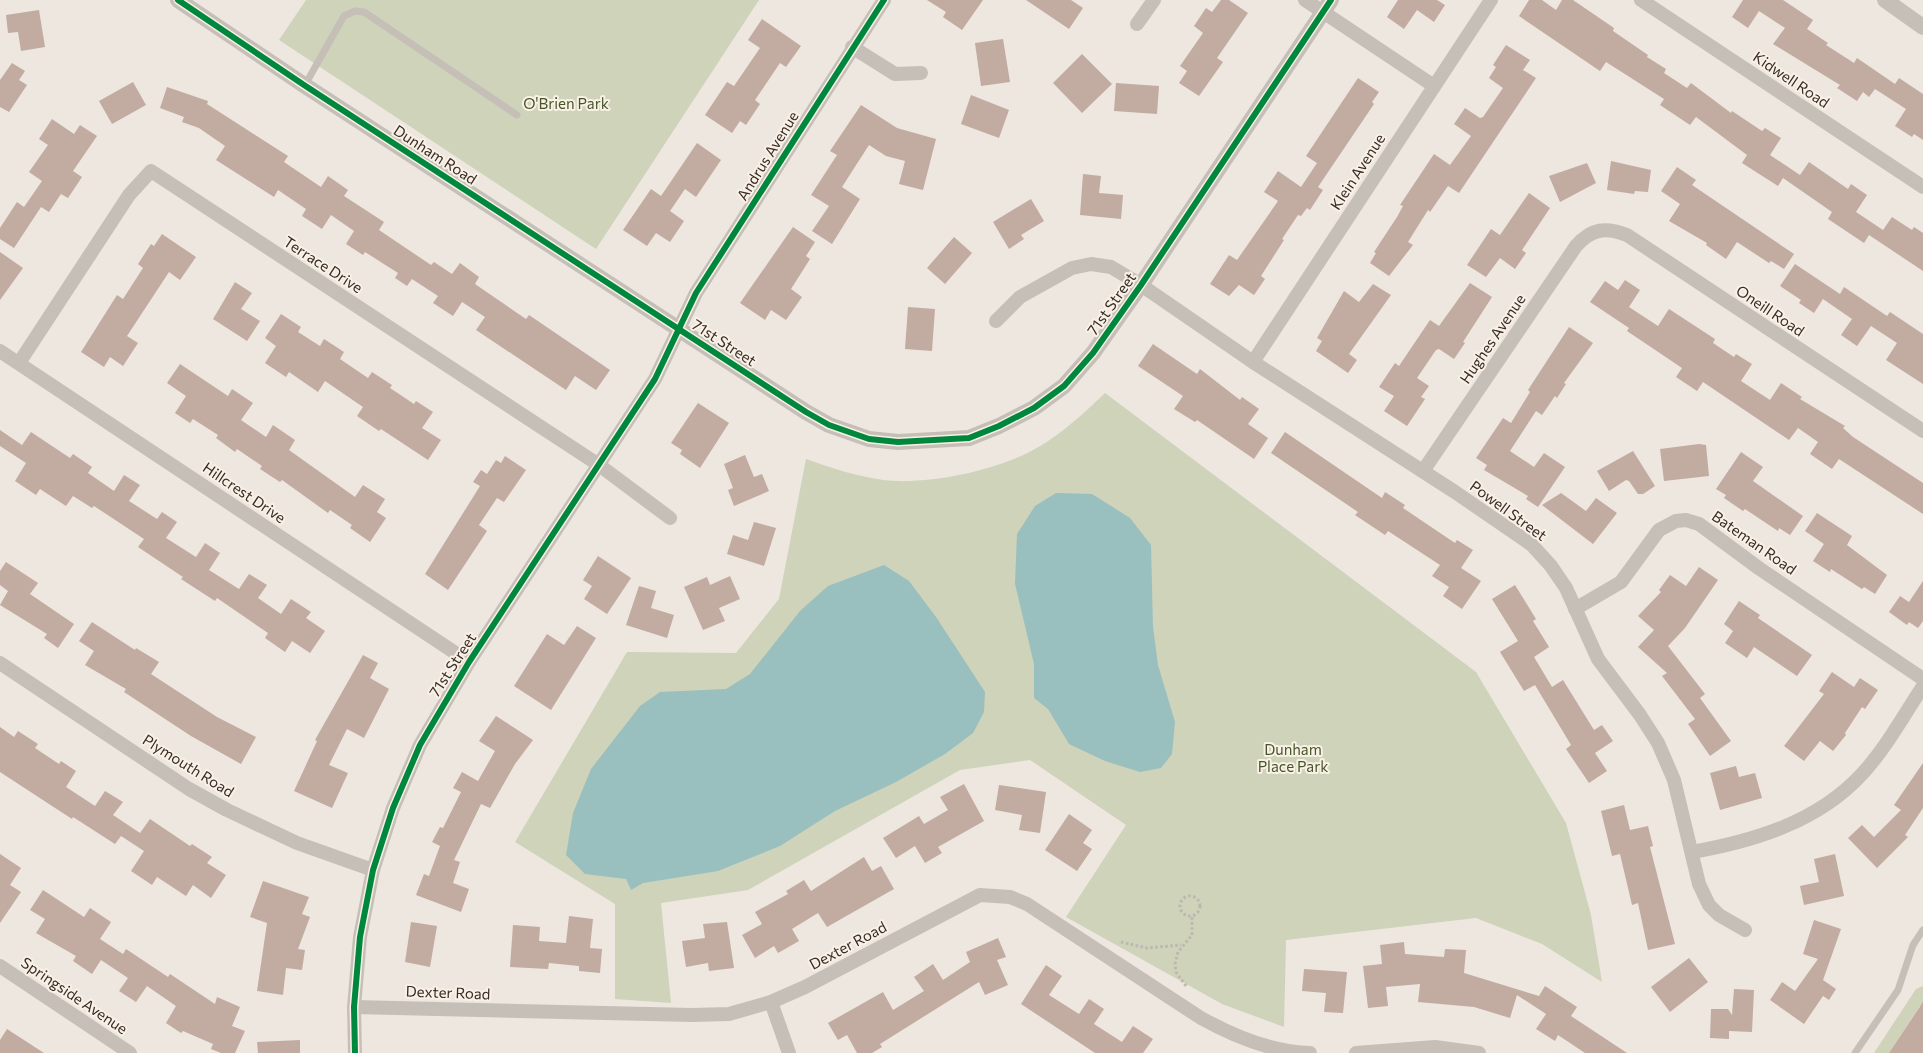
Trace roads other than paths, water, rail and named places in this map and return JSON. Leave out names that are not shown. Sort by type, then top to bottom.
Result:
[{"type":"street","name":"Dunham Road","points":[[178,0],[304,85],[679,329]]},
{"type":"street","name":"Andrus Avenue","points":[[679,329],[696,293],[884,0]]},
{"type":"street","points":[[1137,24],[1154,0]]},
{"type":"street","points":[[1305,0],[1327,6],[1434,86]]},
{"type":"street","name":"Klein Avenue","points":[[1253,362],[1491,0]]},
{"type":"street","name":"Kidwell Road","points":[[1642,0],[1923,187]]},
{"type":"street","points":[[1885,0],[1923,27]]},
{"type":"street","name":"71st Street","points":[[355,1053],[354,1006],[360,937],[373,870],[392,808],[408,770],[443,703],[469,662],[656,379],[679,329],[829,425],[869,439],[898,442],[961,438],[999,426],[1034,408],[1064,386],[1093,353],[1142,285],[1327,6]]},
{"type":"street","points":[[852,48],[895,74],[921,73]]},
{"type":"street","name":"Terrace Drive","points":[[19,364],[129,195],[151,171],[599,465],[670,518]]},
{"type":"street","name":"Oneill Road","points":[[1596,231],[1610,229],[1627,235],[1923,431]]},
{"type":"street","name":"Hughes Avenue","points":[[1423,472],[1576,246],[1582,239],[1596,231]]},
{"type":"street","name":"Powell Street","points":[[996,322],[1020,297],[1072,268],[1091,264],[1111,267],[1142,285],[1253,362],[1532,545],[1551,566],[1566,588],[1598,659],[1640,714],[1666,761],[1674,780],[1699,884],[1709,905],[1719,916],[1745,930]]},
{"type":"street","name":"Hillcrest Drive","points":[[0,351],[469,662]]},
{"type":"street","name":"Bateman Road","points":[[1575,609],[1620,582],[1659,530],[1676,521],[1686,520],[1700,524],[1760,569],[1923,679]]},
{"type":"street","name":"Plymouth Road","points":[[0,663],[189,789],[227,810],[297,843],[373,870]]},
{"type":"street","points":[[1692,852],[1713,848],[1779,829],[1807,817],[1841,794],[1877,756],[1923,686]]},
{"type":"street","name":"Dexter Road","points":[[354,1006],[692,1016],[729,1014],[772,1002],[805,987],[980,895],[996,895],[1027,904],[1215,1026],[1241,1038],[1292,1053],[1310,1053]]},
{"type":"street","name":"Springside Avenue","points":[[0,966],[130,1053]]},
{"type":"street","points":[[772,1002],[789,1053]]},
{"type":"street","points":[[1356,1053],[1435,1047],[1479,1053]]},
{"type":"lane","points":[[304,85],[344,16],[355,11],[364,12],[517,115]]},
{"type":"lane","points":[[1856,1053],[1898,990],[1913,945],[1923,930]]},
{"type":"water","points":[[1056,493],[1092,494],[1130,518],[1151,545],[1153,627],[1158,665],[1175,722],[1172,754],[1161,768],[1140,772],[1105,761],[1069,744],[1048,709],[1034,698],[1034,664],[1015,584],[1017,534],[1035,506]]},
{"type":"water","points":[[884,565],[909,581],[936,617],[985,692],[984,712],[973,733],[945,754],[896,782],[835,811],[780,846],[718,871],[643,883],[631,890],[626,879],[585,874],[566,855],[573,813],[591,769],[640,706],[660,692],[726,689],[750,674],[800,611],[828,586]]},
{"type":"park label","name":"O'Brien Park","points":[[566,104]]},
{"type":"park label","name":"Dunham Place Park","points":[[1293,758]]}]
